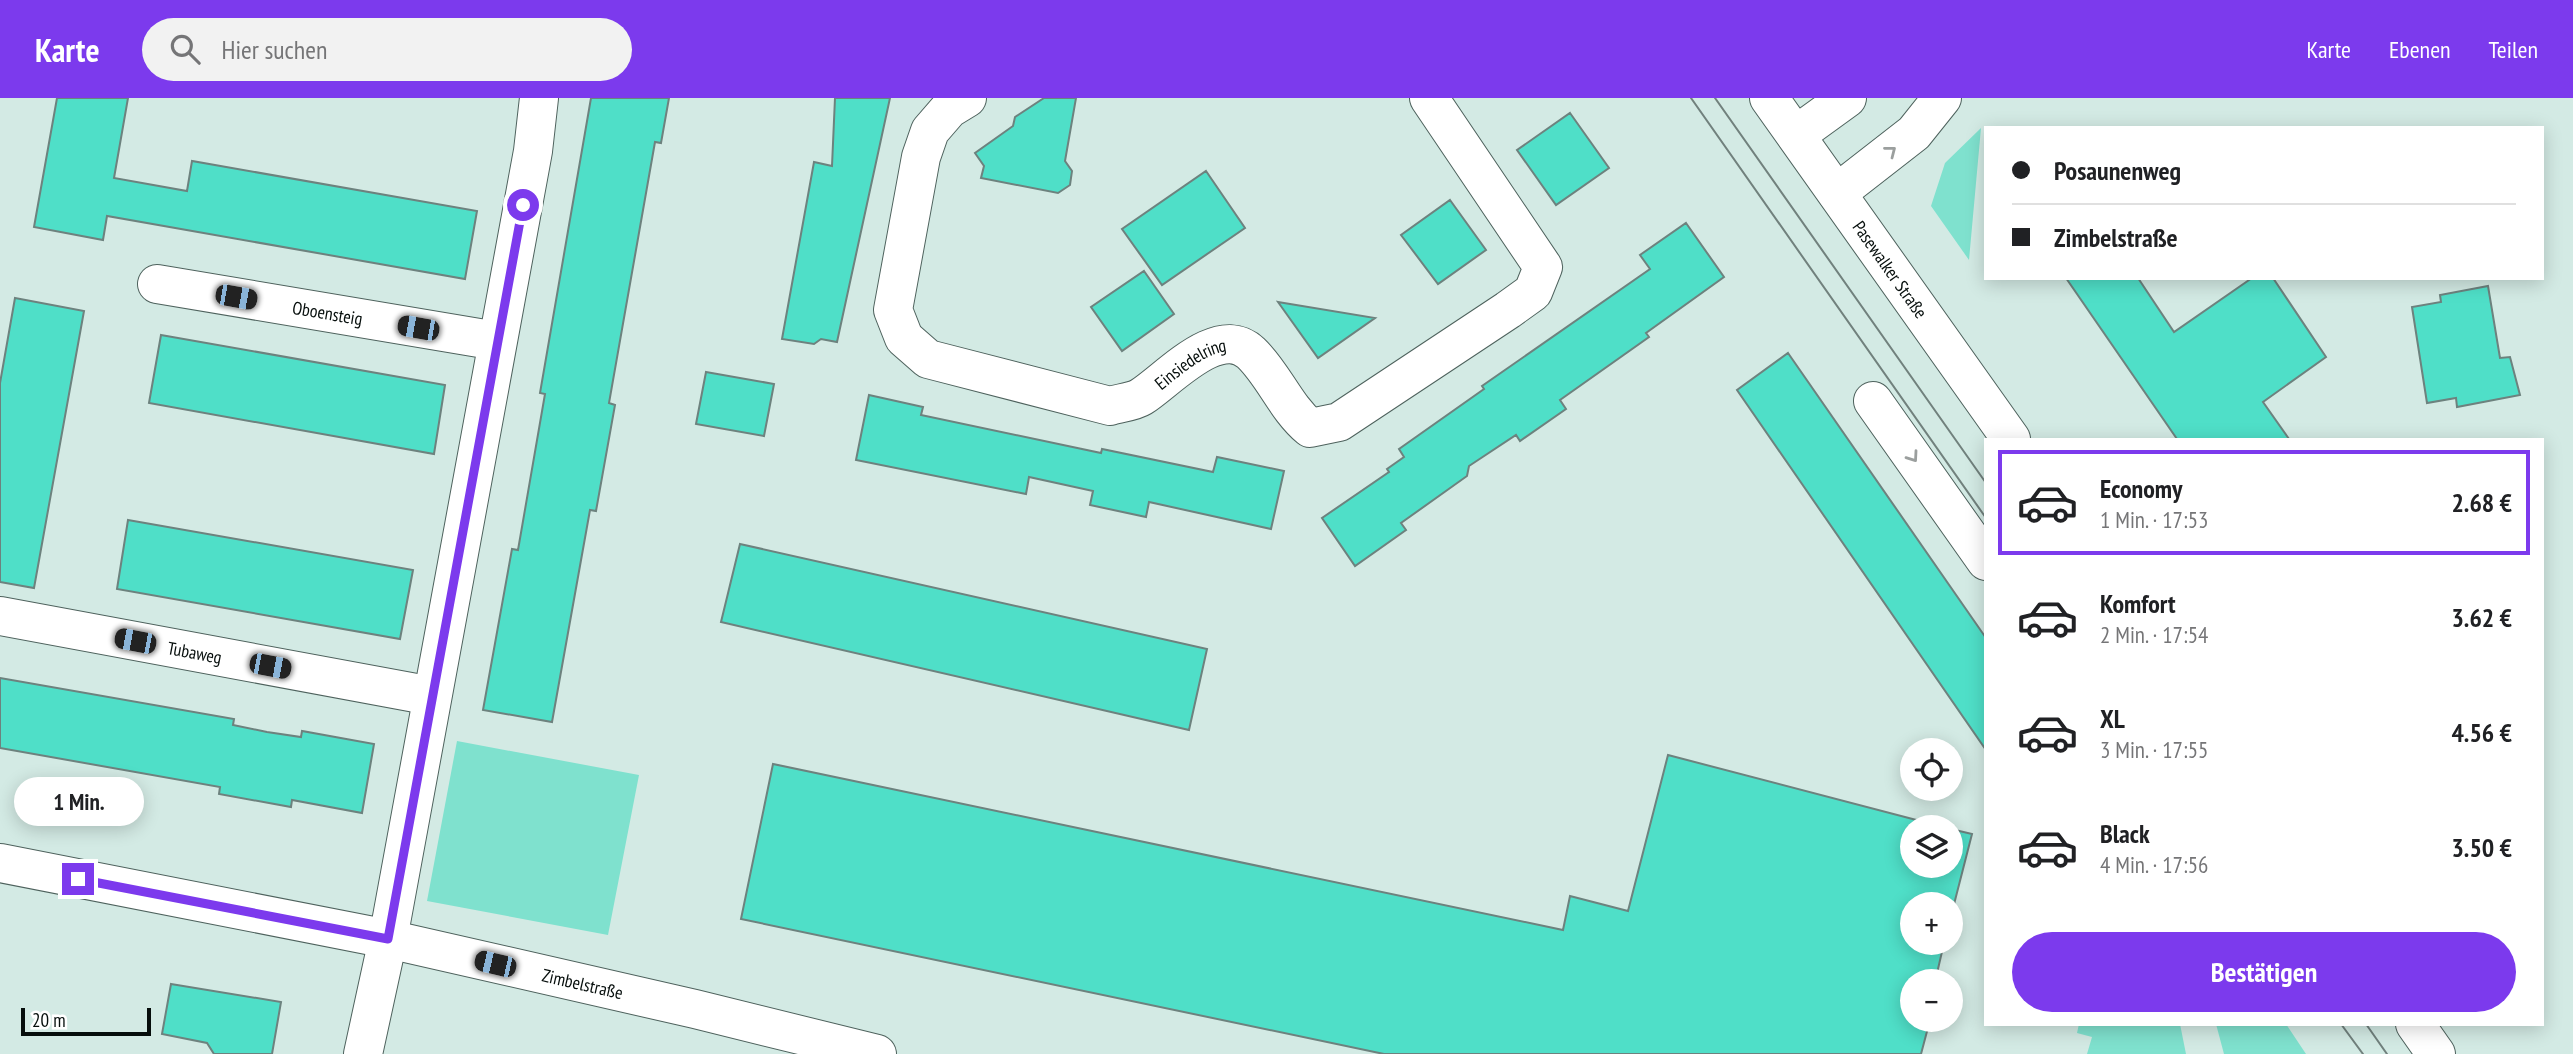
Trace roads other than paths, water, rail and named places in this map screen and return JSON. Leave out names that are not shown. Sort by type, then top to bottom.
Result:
[{"type":"street","points":[[363,1054],[388,939],[533,150],[539,98]]},
{"type":"street","name":"Einsiedelring","points":[[967,98],[949,109],[930,131],[921,157],[893,310],[904,338],[928,359],[1110,406],[1139,398],[1208,347],[1236,344],[1251,353],[1295,415],[1310,428],[1339,422],[1508,310],[1533,292],[1543,267],[1429,98]]},
{"type":"street","name":"Pasewalker Straße","points":[[1769,98],[2010,438]]},
{"type":"street","points":[[1796,135],[1847,98]]},
{"type":"street","points":[[1837,193],[1914,133],[1942,98]]},
{"type":"street","name":"Oboensteig","points":[[157,284],[497,341]]},
{"type":"street","points":[[1873,401],[1984,558]]},
{"type":"street","name":"Tubaweg","points":[[0,616],[432,696]]},
{"type":"street","name":"Zimbelstraße","points":[[0,863],[388,939],[877,1054]]},
{"type":"street","points":[[2416,1026],[2436,1054]]},
{"type":"tram line","points":[[1691,98],[1984,515]]},
{"type":"tram line","points":[[1715,98],[1984,480]]},
{"type":"tram line","points":[[2342,1026],[2363,1054]]},
{"type":"tram line","points":[[2367,1026],[2387,1054]]}]
